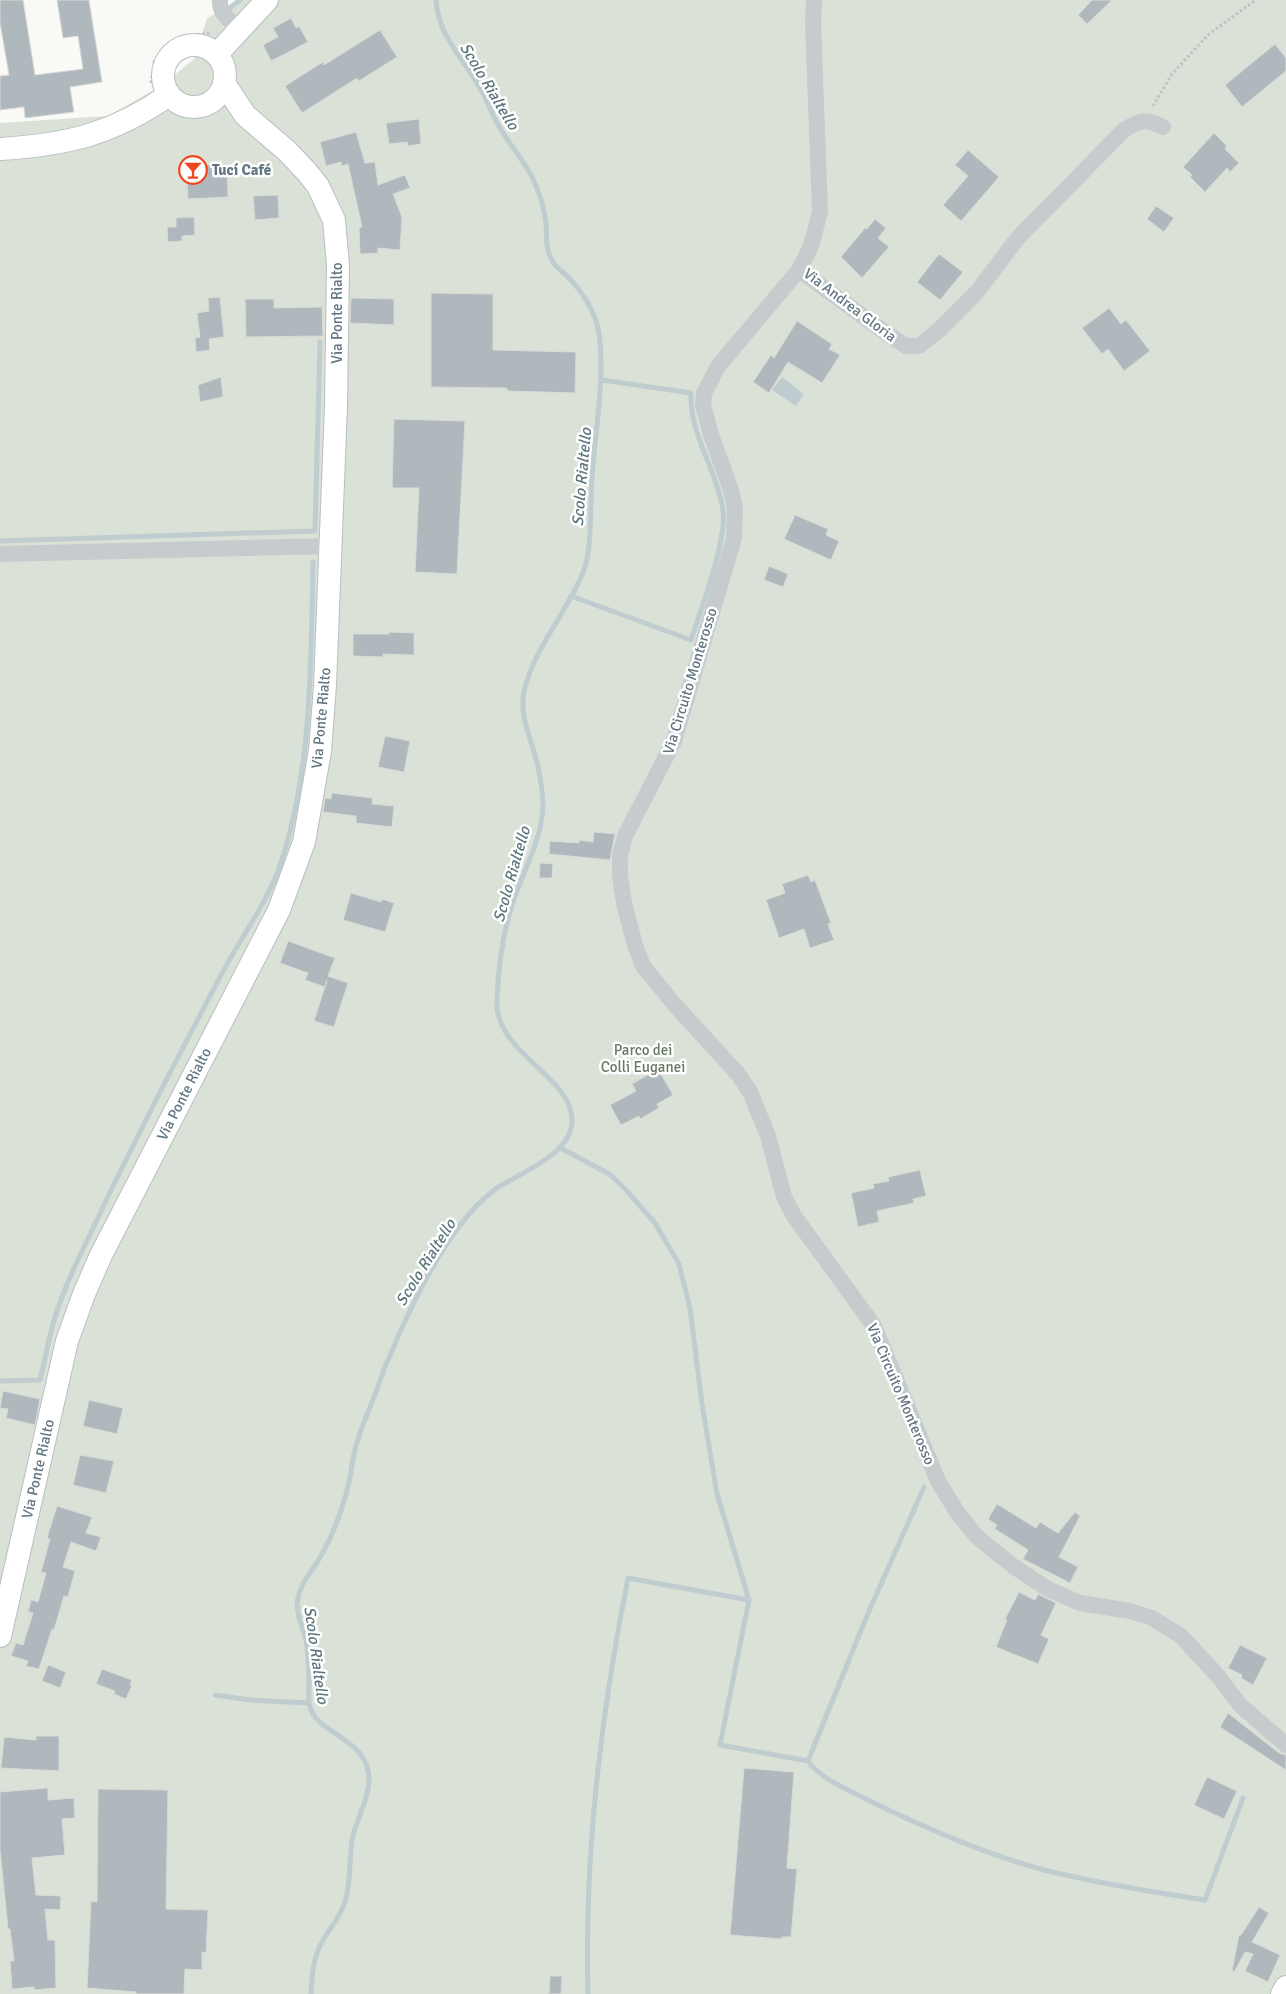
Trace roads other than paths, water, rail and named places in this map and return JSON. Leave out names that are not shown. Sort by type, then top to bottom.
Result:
[{"type":"main road","points":[[217,54],[235,25],[268,0]]},
{"type":"main road","points":[[0,149],[44,145],[91,134],[136,117],[158,92],[166,61],[171,54],[187,46],[196,45],[204,47],[217,54],[223,65],[224,83],[216,98],[209,104],[192,107],[183,106],[158,92]]},
{"type":"main road","name":"Via Ponte Rialto","points":[[0,1636],[67,1341],[101,1255],[279,910],[304,842],[320,751],[323,719],[336,406],[338,265],[334,220],[318,186],[306,171],[287,150],[245,115],[224,83]]},
{"type":"main road","name":"Via Ponte Rialto","points":[[209,104],[245,115]]},
{"type":"main road","points":[[1282,1994],[1286,1987]]},
{"type":"street","points":[[220,0],[220,6],[235,25]]},
{"type":"street","name":"Via Andrea Gloria","points":[[814,0],[813,22],[820,212],[811,246],[799,270],[906,346],[919,346],[939,330],[977,292],[1017,239],[1124,130],[1135,123],[1146,120],[1163,127]]},
{"type":"street","name":"Via Circuito Monterosso","points":[[799,270],[719,365],[704,393],[703,405],[711,435],[731,490],[736,525],[734,538],[674,741],[633,817],[622,846],[620,876],[624,903],[635,945],[644,966],[656,983],[732,1067],[750,1092],[768,1136],[778,1179],[787,1203],[794,1216],[874,1326],[938,1481],[957,1512],[977,1537],[1012,1566],[1048,1588],[1080,1603],[1130,1611],[1152,1618],[1181,1636],[1218,1676],[1240,1706],[1286,1745]]},
{"type":"street","points":[[0,554],[330,546]]},
{"type":"waterway","points":[[226,11],[240,0]]},
{"type":"waterway","name":"Scolo Rialtello","points":[[311,1994],[317,1953],[345,1902],[353,1836],[367,1796],[369,1782],[367,1767],[362,1756],[353,1746],[322,1724],[310,1707],[308,1652],[297,1604],[299,1592],[323,1552],[334,1529],[347,1492],[359,1434],[397,1339],[419,1292],[445,1246],[476,1206],[493,1191],[554,1153],[570,1132],[572,1119],[568,1104],[560,1090],[520,1050],[508,1035],[500,1019],[497,1001],[506,926],[513,902],[536,843],[542,819],[542,790],[537,762],[524,716],[523,697],[530,671],[579,582],[587,558],[590,536],[591,488],[601,381],[600,338],[595,318],[588,302],[573,282],[555,265],[550,255],[547,245],[543,206],[531,175],[495,119],[480,88],[446,36],[441,25],[436,0]]},
{"type":"waterway","points":[[0,541],[315,531],[320,342]]},
{"type":"waterway","points":[[571,596],[691,640],[712,575],[721,539],[723,510],[720,495],[694,423],[691,393],[602,380]]},
{"type":"waterway","points":[[0,1381],[40,1380],[58,1308],[77,1262],[161,1090],[226,966],[265,899],[278,871],[298,797],[308,719],[313,562]]},
{"type":"waterway","points":[[559,1147],[611,1175],[655,1223],[679,1264],[690,1308],[702,1404],[717,1494],[749,1600],[720,1745],[808,1761],[819,1773],[835,1783],[889,1810],[932,1830],[1021,1864],[1104,1883],[1205,1900],[1243,1798]]},
{"type":"waterway","points":[[808,1761],[866,1618],[924,1487]]},
{"type":"waterway","points":[[588,1994],[587,1942],[596,1785],[618,1629],[628,1578],[749,1600]]},
{"type":"waterway","points":[[215,1695],[250,1700],[308,1703]]},
{"type":"place","name":"Tucí Café","points":[[193,170]]},
{"type":"park label","name":"Parco dei Colli Euganei","points":[[643,1058]]}]
